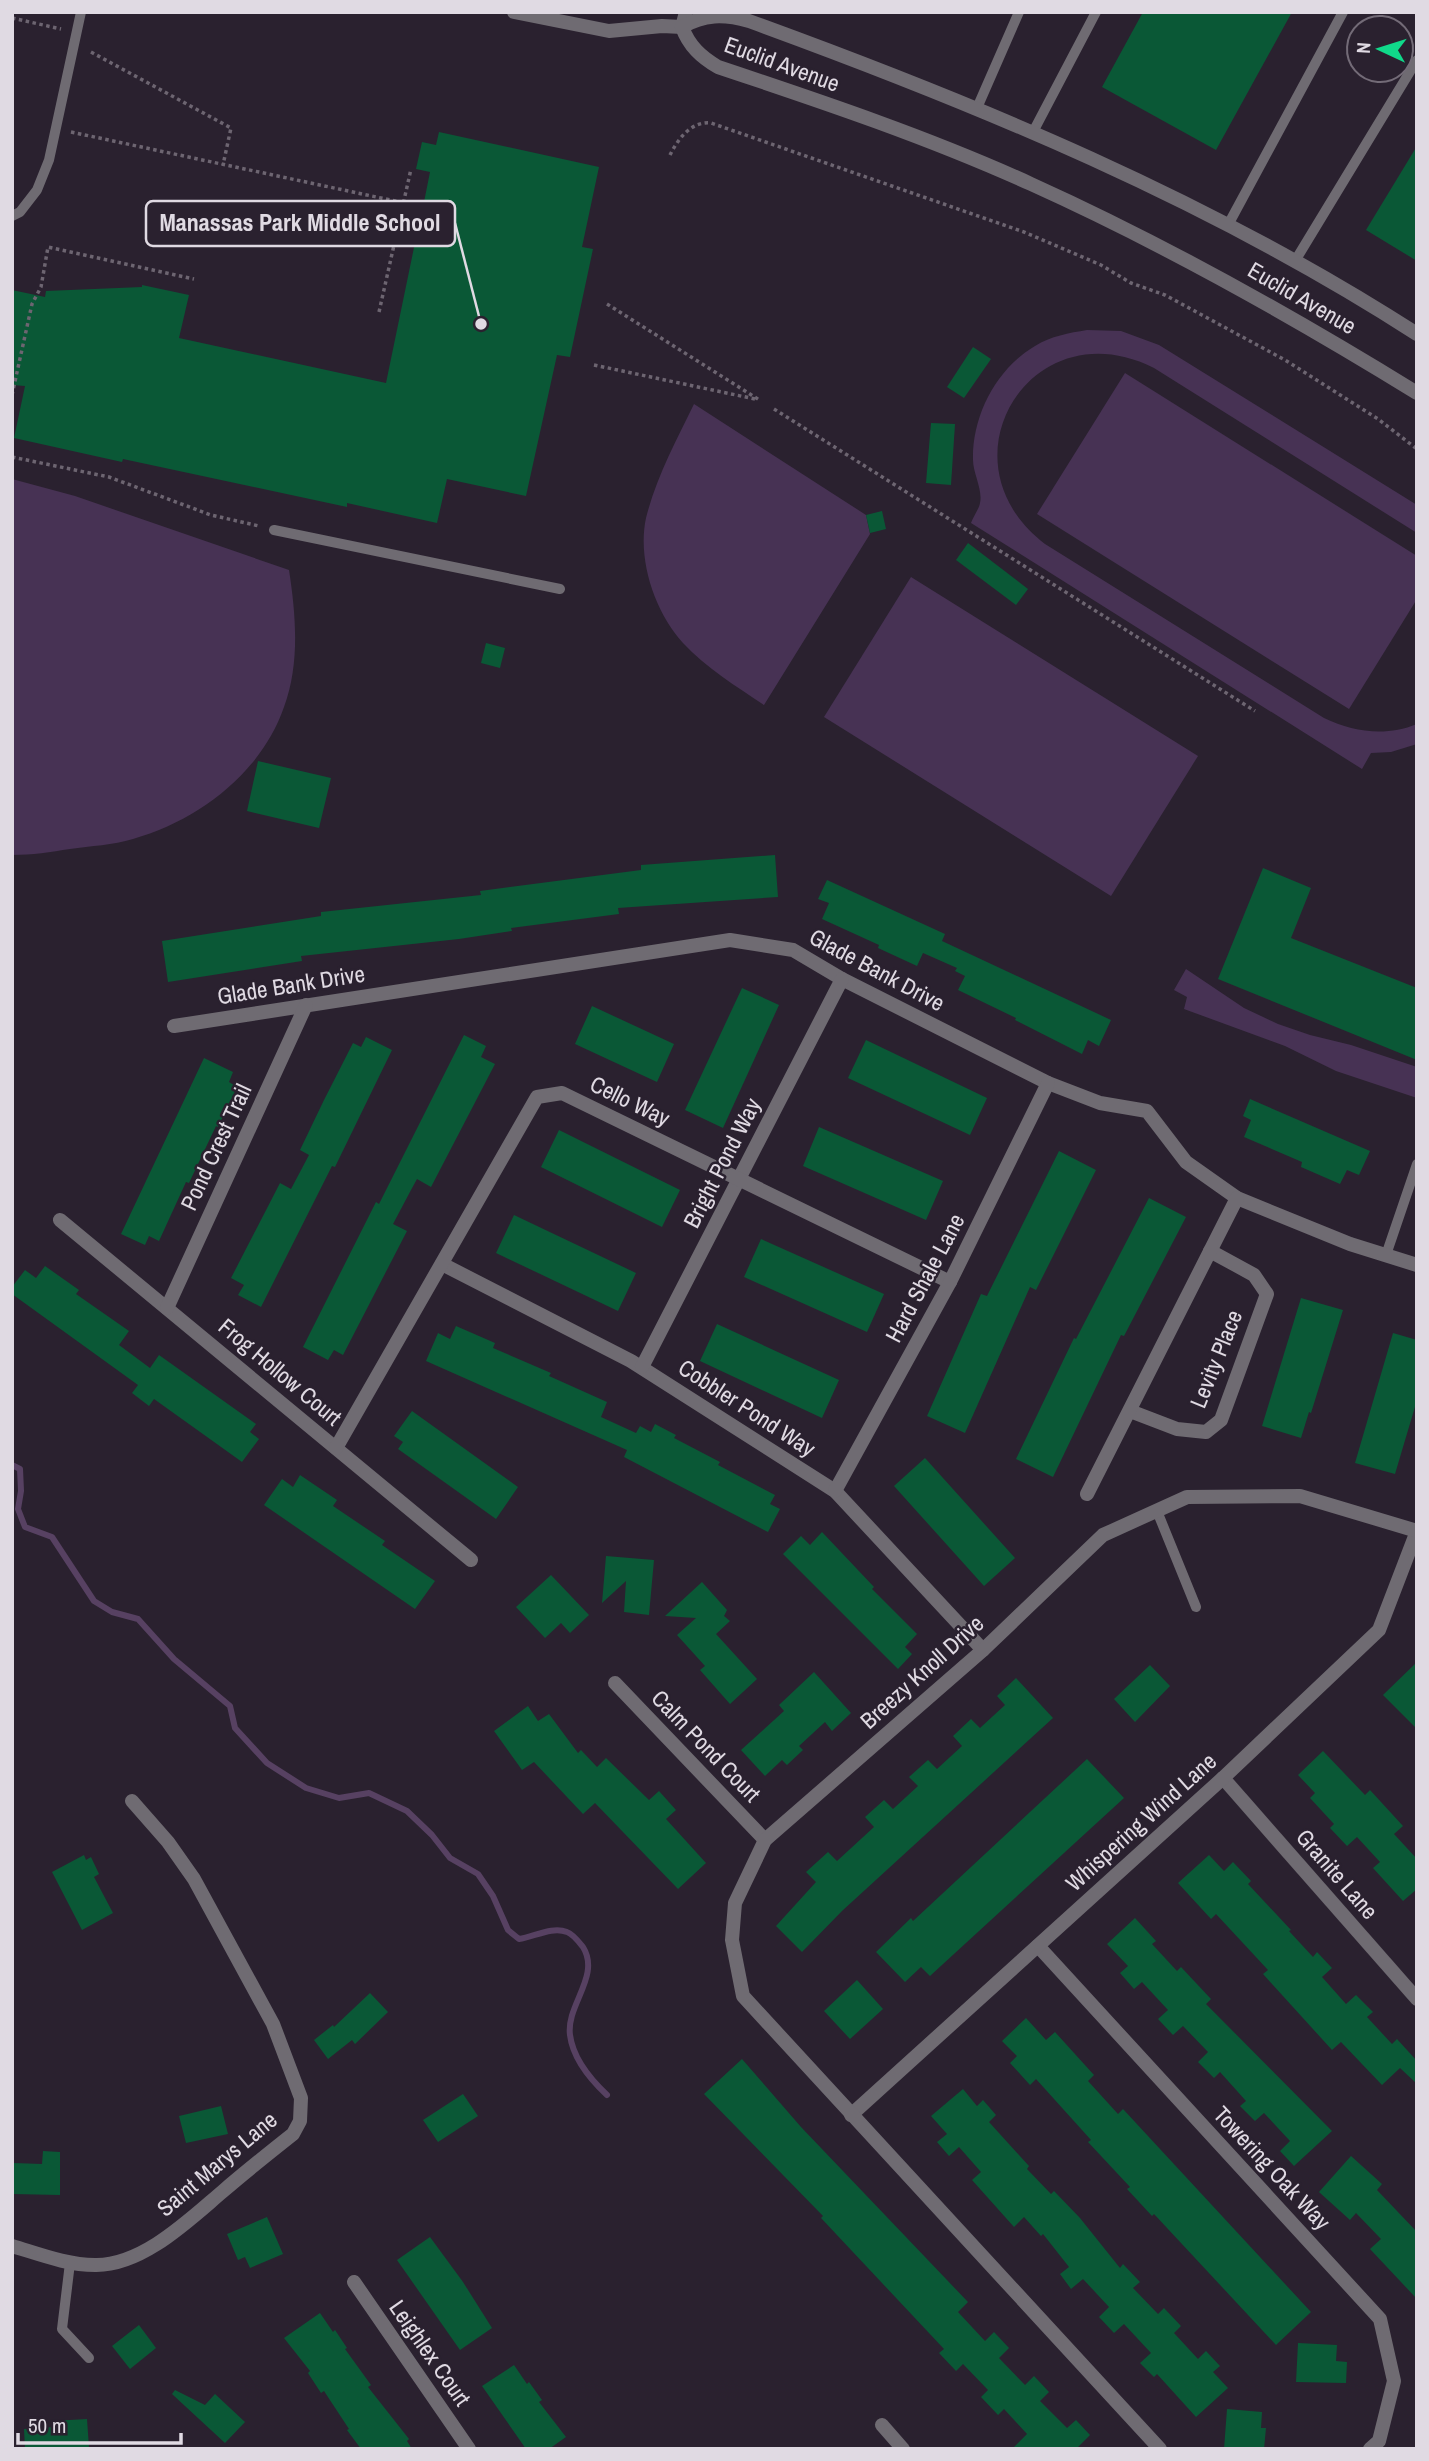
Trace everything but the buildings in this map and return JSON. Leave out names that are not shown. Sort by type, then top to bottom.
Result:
[{"type":"street","points":[[514,12],[609,31],[682,27],[686,12]]},
{"type":"street","name":"Euclid Avenue","points":[[1417,334],[1295,261],[1228,225],[1134,177],[1034,132],[879,68],[749,21],[729,16],[711,16],[682,27],[692,47],[705,60],[718,67],[905,133],[1027,182],[1099,215],[1250,294],[1417,393]]},
{"type":"street","name":"Glade Bank Drive","points":[[174,1026],[730,940],[793,950],[842,979],[1048,1083],[1100,1103],[1147,1111],[1186,1162],[1237,1198],[1350,1244],[1417,1265]]},
{"type":"street","name":"Bright Pond Way","points":[[642,1367],[842,979]]},
{"type":"street","name":"Pond Crest Trail","points":[[167,1308],[306,1005]]},
{"type":"street","name":"Hard Shale Lane","points":[[835,1491],[950,1282],[1048,1083]]},
{"type":"street","name":"Cello Way","points":[[336,1448],[537,1097],[562,1093],[950,1282]]},
{"type":"street","points":[[1087,1494],[1237,1198]]},
{"type":"street","name":"Frog Hollow Court","points":[[60,1220],[471,1560]]},
{"type":"street","name":"Levity Place","points":[[1130,1411],[1177,1429],[1206,1432],[1221,1420],[1267,1294],[1254,1275],[1210,1251]]},
{"type":"street","name":"Cobbler Pond Way","points":[[442,1264],[642,1367],[835,1491],[983,1650]]},
{"type":"street","name":"Breezy Knoll Drive","points":[[851,2115],[743,1996],[732,1940],[735,1903],[765,1840],[983,1650],[1103,1535],[1187,1497],[1300,1496],[1417,1531]]},
{"type":"street","name":"Whispering Wind Lane","points":[[851,2115],[1223,1778],[1379,1630],[1417,1531]]},
{"type":"street","name":"Calm Pond Court","points":[[615,1683],[765,1840]]},
{"type":"street","name":"Granite Lane","points":[[1223,1778],[1417,1999]]},
{"type":"street","name":"Saint Marys Lane","points":[[12,2246],[70,2263],[96,2266],[120,2263],[191,2220],[293,2134],[300,2121],[300,2098],[272,2024],[194,1879],[168,1842],[132,1801]]},
{"type":"street","name":"Towering Oak Way","points":[[1038,1946],[1380,2319],[1394,2381],[1379,2441],[1370,2449]]},
{"type":"street","points":[[851,2115],[1160,2449]]},
{"type":"street","name":"Leighlex Court","points":[[354,2282],[469,2449]]},
{"type":"street","points":[[881,2425],[903,2449]]},
{"type":"lane","points":[[12,216],[20,212],[37,190],[49,160],[81,12]]},
{"type":"lane","points":[[976,108],[1019,12]]},
{"type":"lane","points":[[1034,132],[1096,12]]},
{"type":"lane","points":[[1228,225],[1343,12]]},
{"type":"lane","points":[[1295,261],[1417,60]]},
{"type":"lane","points":[[274,530],[560,589]]},
{"type":"lane","points":[[1386,1255],[1417,1164]]},
{"type":"lane","points":[[1157,1511],[1196,1607]]},
{"type":"lane","points":[[70,2263],[62,2329],[89,2358]]},
{"type":"path","points":[[12,18],[76,32]]},
{"type":"path","points":[[91,52],[231,128],[223,164]]},
{"type":"path","points":[[670,155],[686,132],[699,124],[712,123],[1024,232],[1101,265],[1131,283],[1166,295],[1285,360],[1378,419],[1417,449]]},
{"type":"path","points":[[55,129],[428,208]]},
{"type":"path","points":[[379,312],[411,169]]},
{"type":"path","points":[[12,395],[32,304],[41,287],[48,247],[194,279]]},
{"type":"path","points":[[594,365],[761,401],[607,304]]},
{"type":"path","points":[[774,409],[1255,711]]},
{"type":"path","points":[[12,457],[109,477],[211,515],[274,530]]},
{"type":"shaded area","points":[[1087,330],[1121,331],[1159,345],[1417,505],[1417,533],[1154,368],[1110,354],[1070,358],[1037,375],[1013,402],[999,435],[999,473],[1013,510],[1045,544],[1324,718],[1347,727],[1381,732],[1417,724],[1417,744],[1391,752],[1371,753],[1362,769],[971,523],[981,498],[973,465],[974,443],[989,395],[1009,367],[1035,346],[1054,337]]},
{"type":"shaded area","points":[[1125,373],[1417,556],[1417,599],[1349,709],[1037,514]]},
{"type":"shaded area","points":[[694,404],[866,515],[870,534],[764,705],[711,669],[683,643],[664,616],[646,568],[644,534],[650,503]]},
{"type":"shaded area","points":[[12,479],[75,496],[289,570],[295,622],[293,674],[274,731],[244,773],[225,791],[181,820],[157,831],[110,844],[12,855]]},
{"type":"shaded area","points":[[911,577],[1198,756],[1111,896],[824,717]]},
{"type":"shaded area","points":[[1186,969],[1244,1008],[1278,1024],[1417,1067],[1417,1098],[1336,1071],[1285,1046],[1184,1009],[1187,997],[1174,990]]},
{"type":"waterway","points":[[12,1465],[20,1469],[18,1509],[25,1527],[52,1537],[94,1601],[112,1612],[138,1619],[174,1659],[230,1706],[235,1728],[267,1763],[306,1788],[339,1798],[369,1793],[407,1811],[432,1835],[450,1858],[478,1874],[493,1896],[508,1930],[519,1939],[555,1930],[567,1932],[576,1938],[583,1947],[588,1969],[573,2013],[570,2035],[583,2068],[607,2095]]},
{"type":"place","name":"Manassas Park Middle School","points":[[481,324]]}]
